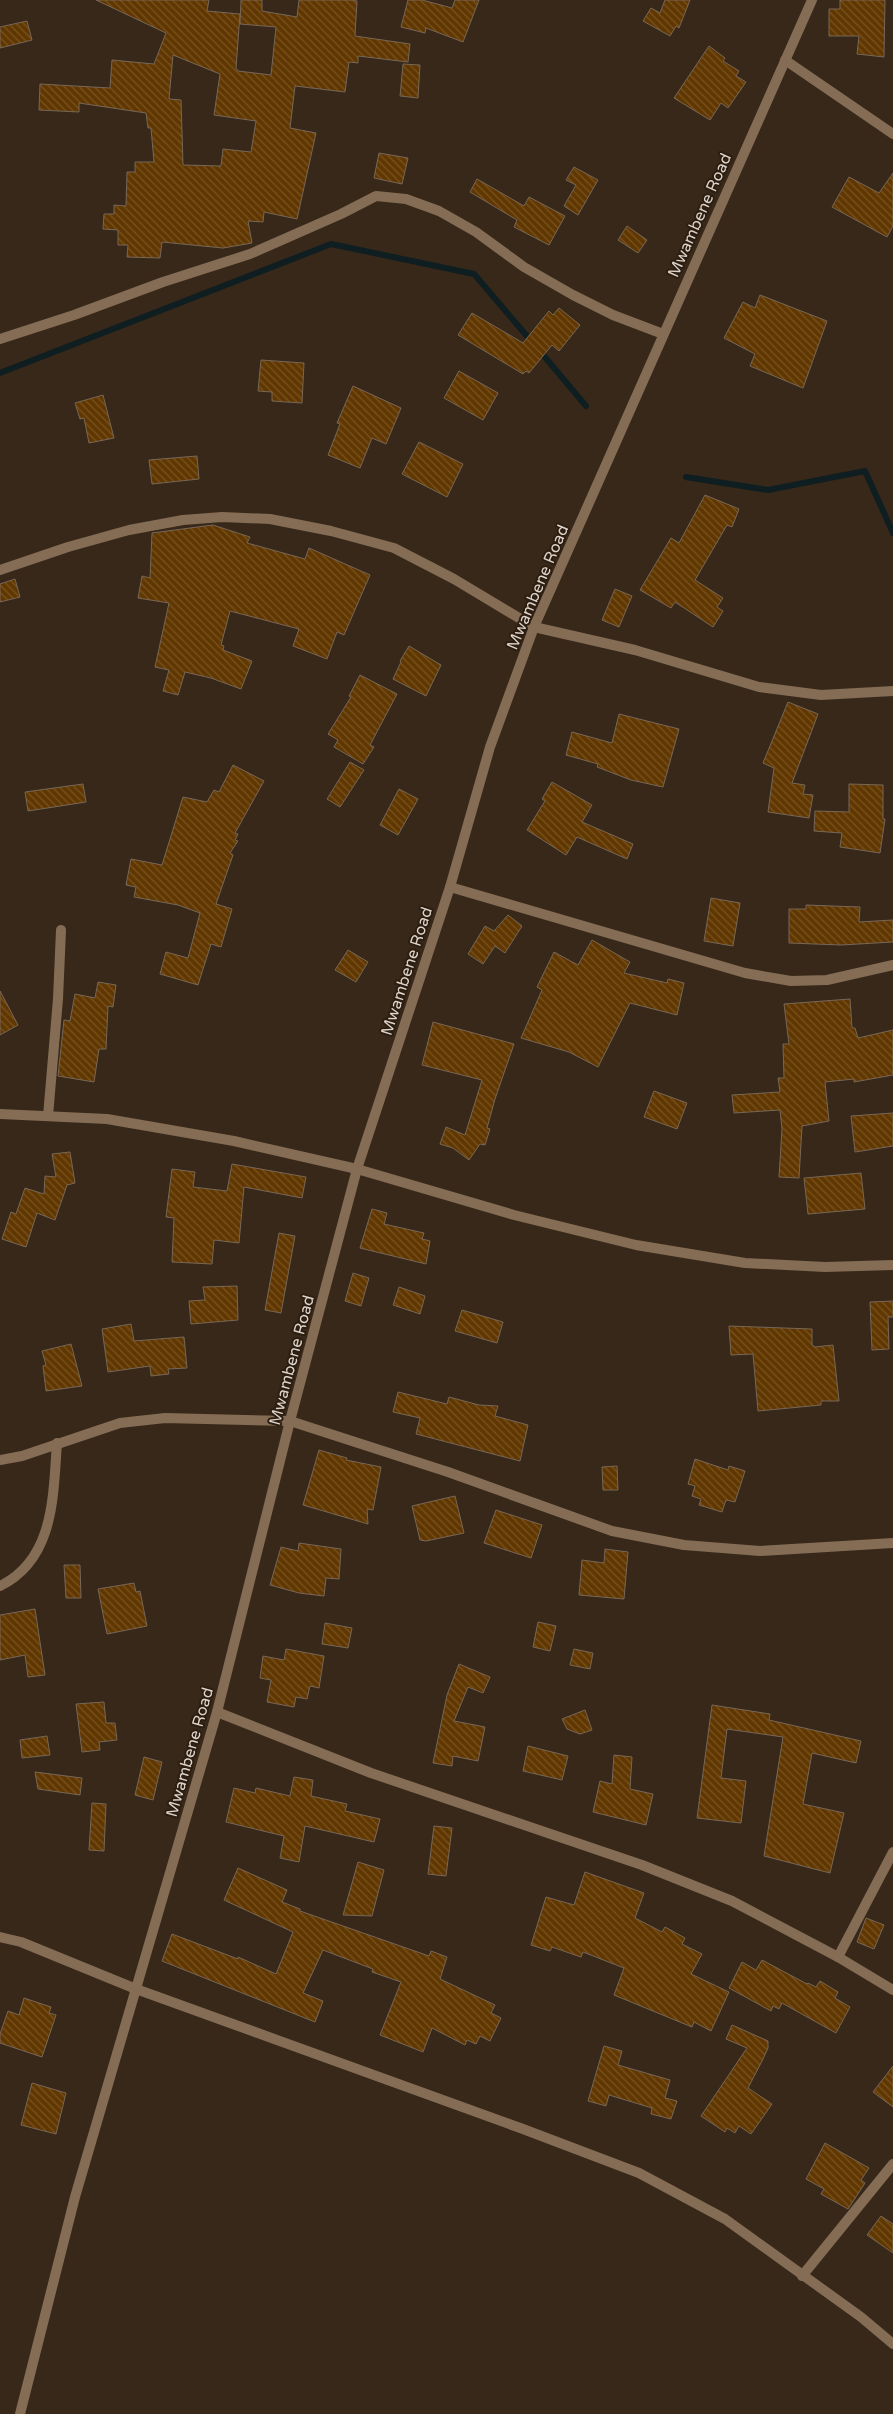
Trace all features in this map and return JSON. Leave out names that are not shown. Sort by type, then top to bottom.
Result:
[{"type":"street","name":"Mwambene Road","points":[[20,2414],[75,2197],[217,1712],[290,1421],[358,1169],[450,887],[490,747],[534,627],[812,0]]},
{"type":"street","points":[[785,60],[893,134]]},
{"type":"street","points":[[0,339],[250,254],[341,214],[376,196],[406,199],[439,211],[476,232],[524,267],[573,295],[613,315],[663,334]]},
{"type":"street","points":[[0,570],[68,547],[130,530],[183,520],[222,517],[270,519],[331,531],[394,548],[454,580],[534,627],[635,650],[759,687],[820,695],[893,692]]},
{"type":"street","points":[[450,887],[677,954],[791,981],[827,980],[893,965]]},
{"type":"street","points":[[48,1116],[58,999],[61,930]]},
{"type":"street","points":[[0,1114],[107,1119],[171,1129],[358,1169],[514,1214],[636,1245],[745,1263],[825,1267],[893,1265]]},
{"type":"street","points":[[0,1460],[22,1456],[120,1423],[165,1418],[290,1421],[439,1469],[612,1531],[684,1545],[760,1551],[893,1543]]},
{"type":"street","points":[[0,1586],[9,1582],[31,1560],[47,1532],[53,1505],[57,1444]]},
{"type":"street","points":[[217,1712],[371,1773],[651,1869],[732,1901],[838,1956],[893,1990]]},
{"type":"street","points":[[838,1956],[893,1852]]},
{"type":"street","points":[[0,1937],[21,1942],[136,1988],[523,2128],[639,2173],[725,2219],[802,2276],[861,2316],[893,2344]]},
{"type":"street","points":[[802,2276],[893,2164]]},
{"type":"building","points":[[96,0],[209,0],[207,11],[240,14],[236,68],[238,71],[271,75],[276,27],[240,24],[241,0],[262,0],[262,11],[297,17],[299,0],[357,1],[355,36],[410,44],[408,62],[358,56],[358,63],[349,62],[345,92],[295,86],[290,128],[316,133],[297,219],[264,212],[263,222],[248,221],[252,243],[223,248],[162,242],[160,258],[127,257],[128,245],[118,245],[118,230],[103,229],[104,214],[114,214],[114,205],[126,206],[127,172],[135,172],[135,162],[154,162],[151,128],[148,128],[146,113],[79,103],[79,112],[39,110],[40,84],[110,88],[112,60],[154,64],[166,33]],"holes":[[[173,55],[220,74],[214,115],[256,121],[251,152],[223,149],[221,166],[183,165],[181,100],[169,99]]]},
{"type":"building","points":[[408,0],[422,0],[452,8],[455,0],[479,0],[463,42],[426,28],[425,33],[401,27]]},
{"type":"building","points":[[665,0],[690,0],[679,28],[676,26],[670,36],[643,21],[651,8],[660,13]]},
{"type":"building","points":[[840,0],[885,0],[884,57],[857,54],[859,36],[829,36],[829,9],[840,9]]},
{"type":"building","points":[[27,21],[32,40],[0,48],[0,27]]},
{"type":"building","points":[[709,46],[725,58],[723,61],[739,71],[736,76],[746,82],[728,108],[721,103],[710,120],[674,98]]},
{"type":"building","points":[[403,64],[420,65],[418,98],[400,96]]},
{"type":"building","points":[[379,153],[408,158],[402,184],[374,178]]},
{"type":"building","points":[[574,167],[598,180],[578,215],[564,206],[576,185],[566,180]]},
{"type":"building","points":[[893,173],[893,226],[887,237],[832,207],[849,177],[879,193]]},
{"type":"building","points":[[477,179],[524,206],[529,197],[565,216],[549,245],[514,227],[517,220],[470,192]]},
{"type":"building","points":[[627,226],[647,240],[638,253],[618,240]]},
{"type":"building","points":[[760,295],[827,321],[803,388],[750,366],[755,354],[724,338],[743,302],[755,308]]},
{"type":"building","points":[[559,308],[580,325],[559,351],[552,345],[529,373],[526,371],[523,374],[458,335],[472,313],[523,343],[549,311],[553,315]]},
{"type":"building","points":[[261,360],[304,363],[302,403],[272,401],[272,392],[258,391]]},
{"type":"building","points":[[459,371],[498,393],[483,420],[444,398]]},
{"type":"building","points":[[353,386],[401,408],[386,444],[372,438],[360,468],[328,455],[340,424],[337,423]]},
{"type":"building","points":[[103,395],[114,438],[89,443],[84,418],[80,419],[75,403]]},
{"type":"building","points":[[419,442],[463,464],[447,497],[402,474]]},
{"type":"building","points":[[197,456],[199,479],[152,484],[149,460]]},
{"type":"building","points":[[705,495],[739,509],[732,527],[727,525],[695,580],[723,598],[717,607],[723,611],[713,627],[675,602],[671,608],[640,590],[671,538],[679,543]]},
{"type":"building","points":[[213,525],[250,537],[247,543],[305,559],[309,548],[370,575],[344,635],[337,632],[327,659],[293,646],[299,629],[230,611],[221,645],[224,646],[223,650],[252,661],[241,689],[211,678],[185,672],[178,695],[163,691],[169,670],[155,667],[169,603],[138,598],[142,576],[150,578],[152,533]]},
{"type":"building","points":[[15,579],[20,597],[0,602],[0,584]]},
{"type":"building","points":[[615,589],[632,596],[619,627],[602,620]]},
{"type":"building","points":[[409,646],[441,665],[426,696],[393,679],[400,661]]},
{"type":"building","points":[[360,675],[397,694],[370,745],[374,747],[363,764],[334,747],[338,740],[328,734],[351,697],[349,696]]},
{"type":"building","points":[[788,702],[818,714],[792,783],[805,785],[803,794],[813,795],[809,818],[768,812],[774,768],[763,763]]},
{"type":"building","points":[[619,714],[679,729],[663,787],[631,780],[597,767],[598,764],[566,755],[572,732],[612,743]]},
{"type":"building","points":[[350,762],[364,770],[340,807],[327,799]]},
{"type":"building","points":[[233,765],[264,781],[235,833],[238,834],[235,840],[238,841],[230,853],[233,855],[216,904],[232,909],[221,947],[211,944],[198,985],[160,974],[166,952],[188,958],[200,913],[178,905],[134,897],[136,887],[126,885],[131,859],[162,865],[183,797],[207,802],[214,790],[219,792]]},
{"type":"building","points":[[552,782],[592,805],[582,822],[633,844],[627,859],[577,837],[566,855],[527,830],[545,801],[542,799]]},
{"type":"building","points":[[83,784],[86,802],[28,811],[25,792]]},
{"type":"building","points":[[849,784],[883,785],[883,819],[885,819],[880,853],[840,847],[842,833],[814,831],[815,811],[849,812]]},
{"type":"building","points":[[399,789],[418,799],[398,835],[380,825]]},
{"type":"building","points":[[711,898],[740,903],[733,946],[704,941]]},
{"type":"building","points":[[806,905],[860,907],[859,922],[893,920],[893,942],[841,945],[789,943],[789,909],[806,909]]},
{"type":"building","points":[[508,915],[522,926],[505,953],[495,946],[483,964],[468,954],[485,926],[494,931]]},
{"type":"building","points":[[592,940],[630,962],[624,973],[667,983],[668,979],[684,983],[677,1015],[630,1003],[598,1067],[569,1052],[521,1038],[542,990],[537,987],[554,952],[578,965]]},
{"type":"building","points":[[348,950],[368,962],[356,982],[335,970]]},
{"type":"building","points":[[98,982],[116,985],[113,1007],[108,1006],[106,1049],[99,1049],[94,1082],[58,1076],[64,1020],[70,1021],[75,994],[95,998]]},
{"type":"building","points":[[0,991],[18,1025],[0,1035]]},
{"type":"building","points":[[850,999],[852,1028],[855,1028],[858,1038],[893,1030],[893,1075],[854,1082],[854,1079],[825,1082],[829,1121],[802,1126],[799,1178],[779,1177],[782,1129],[780,1110],[734,1113],[732,1095],[780,1092],[778,1078],[784,1078],[783,1044],[789,1044],[784,1004]]},
{"type":"building","points":[[433,1022],[514,1044],[495,1099],[487,1128],[490,1129],[485,1145],[480,1144],[469,1160],[453,1148],[440,1144],[446,1127],[465,1135],[482,1080],[422,1065]]},
{"type":"building","points":[[654,1091],[687,1103],[677,1129],[644,1117]]},
{"type":"building","points":[[893,1113],[893,1146],[855,1152],[851,1116]]},
{"type":"building","points":[[70,1152],[75,1183],[67,1185],[55,1220],[37,1213],[26,1247],[2,1239],[11,1212],[16,1214],[25,1188],[44,1194],[45,1176],[56,1177],[52,1154]]},
{"type":"building","points":[[232,1164],[306,1177],[302,1198],[244,1187],[239,1243],[214,1240],[212,1264],[172,1262],[174,1218],[166,1217],[172,1169],[195,1172],[193,1187],[227,1191]]},
{"type":"building","points":[[861,1173],[865,1209],[808,1214],[804,1178]]},
{"type":"building","points":[[372,1209],[387,1213],[384,1224],[424,1233],[422,1239],[430,1241],[426,1264],[360,1248]]},
{"type":"building","points":[[279,1233],[295,1236],[281,1313],[265,1310]]},
{"type":"building","points":[[353,1273],[369,1278],[361,1306],[345,1301]]},
{"type":"building","points":[[237,1286],[238,1320],[191,1324],[189,1301],[205,1300],[203,1287]]},
{"type":"building","points":[[399,1287],[425,1296],[420,1314],[393,1305]]},
{"type":"building","points":[[893,1301],[893,1317],[888,1317],[889,1349],[872,1350],[870,1302]]},
{"type":"building","points":[[462,1310],[503,1322],[497,1343],[455,1331]]},
{"type":"building","points":[[131,1324],[134,1341],[184,1337],[187,1368],[168,1369],[169,1374],[151,1376],[150,1366],[108,1372],[102,1329]]},
{"type":"building","points":[[729,1326],[812,1329],[812,1345],[815,1347],[833,1345],[839,1401],[821,1401],[821,1405],[758,1411],[753,1354],[731,1355]]},
{"type":"building","points":[[71,1344],[82,1386],[46,1391],[43,1366],[46,1365],[42,1351]]},
{"type":"building","points":[[398,1392],[447,1404],[449,1397],[479,1405],[498,1406],[495,1416],[528,1425],[520,1461],[416,1434],[420,1418],[393,1412]]},
{"type":"building","points":[[319,1450],[347,1458],[346,1460],[381,1467],[373,1510],[367,1509],[368,1524],[303,1505]]},
{"type":"building","points":[[695,1459],[728,1470],[729,1466],[745,1471],[735,1502],[726,1500],[722,1512],[699,1505],[701,1499],[692,1496],[695,1486],[688,1484]]},
{"type":"building","points":[[617,1466],[618,1490],[603,1490],[602,1467]]},
{"type":"building","points":[[455,1496],[464,1533],[426,1541],[420,1540],[412,1506]]},
{"type":"building","points":[[496,1510],[542,1525],[531,1558],[484,1543]]},
{"type":"building","points":[[299,1543],[341,1549],[339,1579],[326,1578],[324,1596],[299,1593],[270,1585],[281,1547],[298,1551]]},
{"type":"building","points":[[605,1549],[628,1552],[624,1599],[579,1595],[582,1560],[604,1563]]},
{"type":"building","points":[[64,1565],[80,1565],[81,1598],[66,1598]]},
{"type":"building","points":[[134,1583],[136,1592],[140,1591],[147,1626],[107,1634],[98,1589]]},
{"type":"building","points":[[35,1609],[45,1675],[28,1677],[25,1655],[0,1660],[0,1615]]},
{"type":"building","points":[[538,1622],[556,1626],[550,1651],[533,1647]]},
{"type":"building","points":[[325,1623],[352,1628],[348,1648],[322,1644]]},
{"type":"building","points":[[286,1649],[324,1656],[319,1688],[310,1686],[307,1699],[296,1697],[294,1707],[267,1702],[271,1680],[260,1678],[263,1656],[284,1660]]},
{"type":"building","points":[[574,1649],[593,1653],[590,1669],[570,1665]]},
{"type":"building","points":[[459,1664],[490,1677],[483,1693],[468,1687],[454,1721],[485,1727],[478,1761],[453,1756],[452,1766],[433,1763],[447,1695]]},
{"type":"building","points":[[104,1702],[106,1723],[115,1723],[117,1740],[99,1742],[100,1750],[82,1752],[76,1704]]},
{"type":"building","points":[[712,1705],[770,1714],[769,1720],[861,1741],[856,1763],[812,1753],[803,1804],[844,1813],[830,1873],[764,1856],[783,1737],[727,1729],[721,1778],[746,1781],[741,1823],[697,1818]]},
{"type":"building","points":[[585,1710],[592,1730],[580,1734],[567,1729],[562,1719]]},
{"type":"building","points":[[47,1736],[50,1755],[22,1758],[20,1740]]},
{"type":"building","points":[[528,1746],[568,1756],[562,1780],[523,1771]]},
{"type":"building","points":[[614,1755],[632,1757],[630,1789],[653,1794],[646,1825],[593,1812],[600,1781],[612,1784]]},
{"type":"building","points":[[144,1757],[162,1762],[153,1800],[135,1795]]},
{"type":"building","points":[[35,1772],[82,1778],[80,1795],[38,1789]]},
{"type":"building","points":[[294,1777],[313,1780],[311,1796],[347,1804],[345,1811],[380,1819],[374,1842],[305,1826],[299,1862],[280,1858],[284,1836],[226,1822],[234,1788],[255,1793],[256,1788],[290,1796]]},
{"type":"building","points":[[92,1803],[106,1804],[104,1851],[89,1850]]},
{"type":"building","points":[[434,1826],[452,1828],[446,1876],[428,1874]]},
{"type":"building","points":[[358,1862],[384,1870],[372,1916],[343,1915]]},
{"type":"building","points":[[238,1868],[287,1890],[282,1902],[300,1909],[300,1911],[429,1956],[431,1951],[447,1957],[440,1979],[495,2005],[491,2013],[501,2018],[490,2041],[480,2036],[476,2044],[467,2040],[465,2045],[432,2028],[423,2052],[380,2035],[401,1982],[372,1972],[373,1969],[323,1950],[303,1993],[323,2001],[315,2022],[162,1961],[172,1934],[238,1959],[238,1957],[276,1974],[293,1932],[224,1900]]},
{"type":"building","points":[[585,1872],[644,1893],[635,1918],[662,1932],[665,1927],[685,1938],[682,1944],[702,1954],[691,1974],[729,1992],[711,2031],[694,2022],[692,2027],[614,1995],[624,1968],[583,1952],[581,1957],[552,1947],[550,1951],[531,1945],[546,1897],[574,1905]]},
{"type":"building","points":[[866,1918],[884,1925],[874,1949],[857,1942]]},
{"type":"building","points":[[762,1960],[807,1984],[816,1987],[820,1981],[838,1992],[835,1998],[850,2007],[836,2033],[782,2003],[779,2009],[773,2006],[771,2011],[729,1988],[742,1962],[756,1970]]},
{"type":"building","points":[[24,1998],[51,2007],[49,2013],[56,2015],[42,2057],[0,2043],[0,2034],[8,2011],[19,2015]]},
{"type":"building","points":[[732,2025],[768,2041],[768,2048],[748,2088],[772,2104],[751,2134],[739,2126],[735,2133],[727,2128],[725,2132],[701,2116],[747,2048],[726,2039]]},
{"type":"building","points":[[604,2046],[622,2051],[618,2065],[670,2080],[665,2098],[677,2101],[671,2119],[651,2114],[652,2108],[609,2095],[606,2106],[588,2101]]},
{"type":"building","points":[[893,2066],[893,2107],[873,2092]]},
{"type":"building","points":[[32,2083],[66,2093],[56,2134],[21,2125]]},
{"type":"building","points":[[825,2143],[869,2168],[861,2180],[865,2183],[848,2209],[821,2194],[824,2189],[806,2179]]},
{"type":"building","points":[[881,2216],[893,2224],[893,2253],[867,2235]]},
{"type":"waterway","points":[[0,373],[331,244],[474,274],[532,342]]},
{"type":"waterway","points":[[539,350],[586,406]]},
{"type":"waterway","points":[[686,477],[768,490],[865,471],[893,533]]}]
